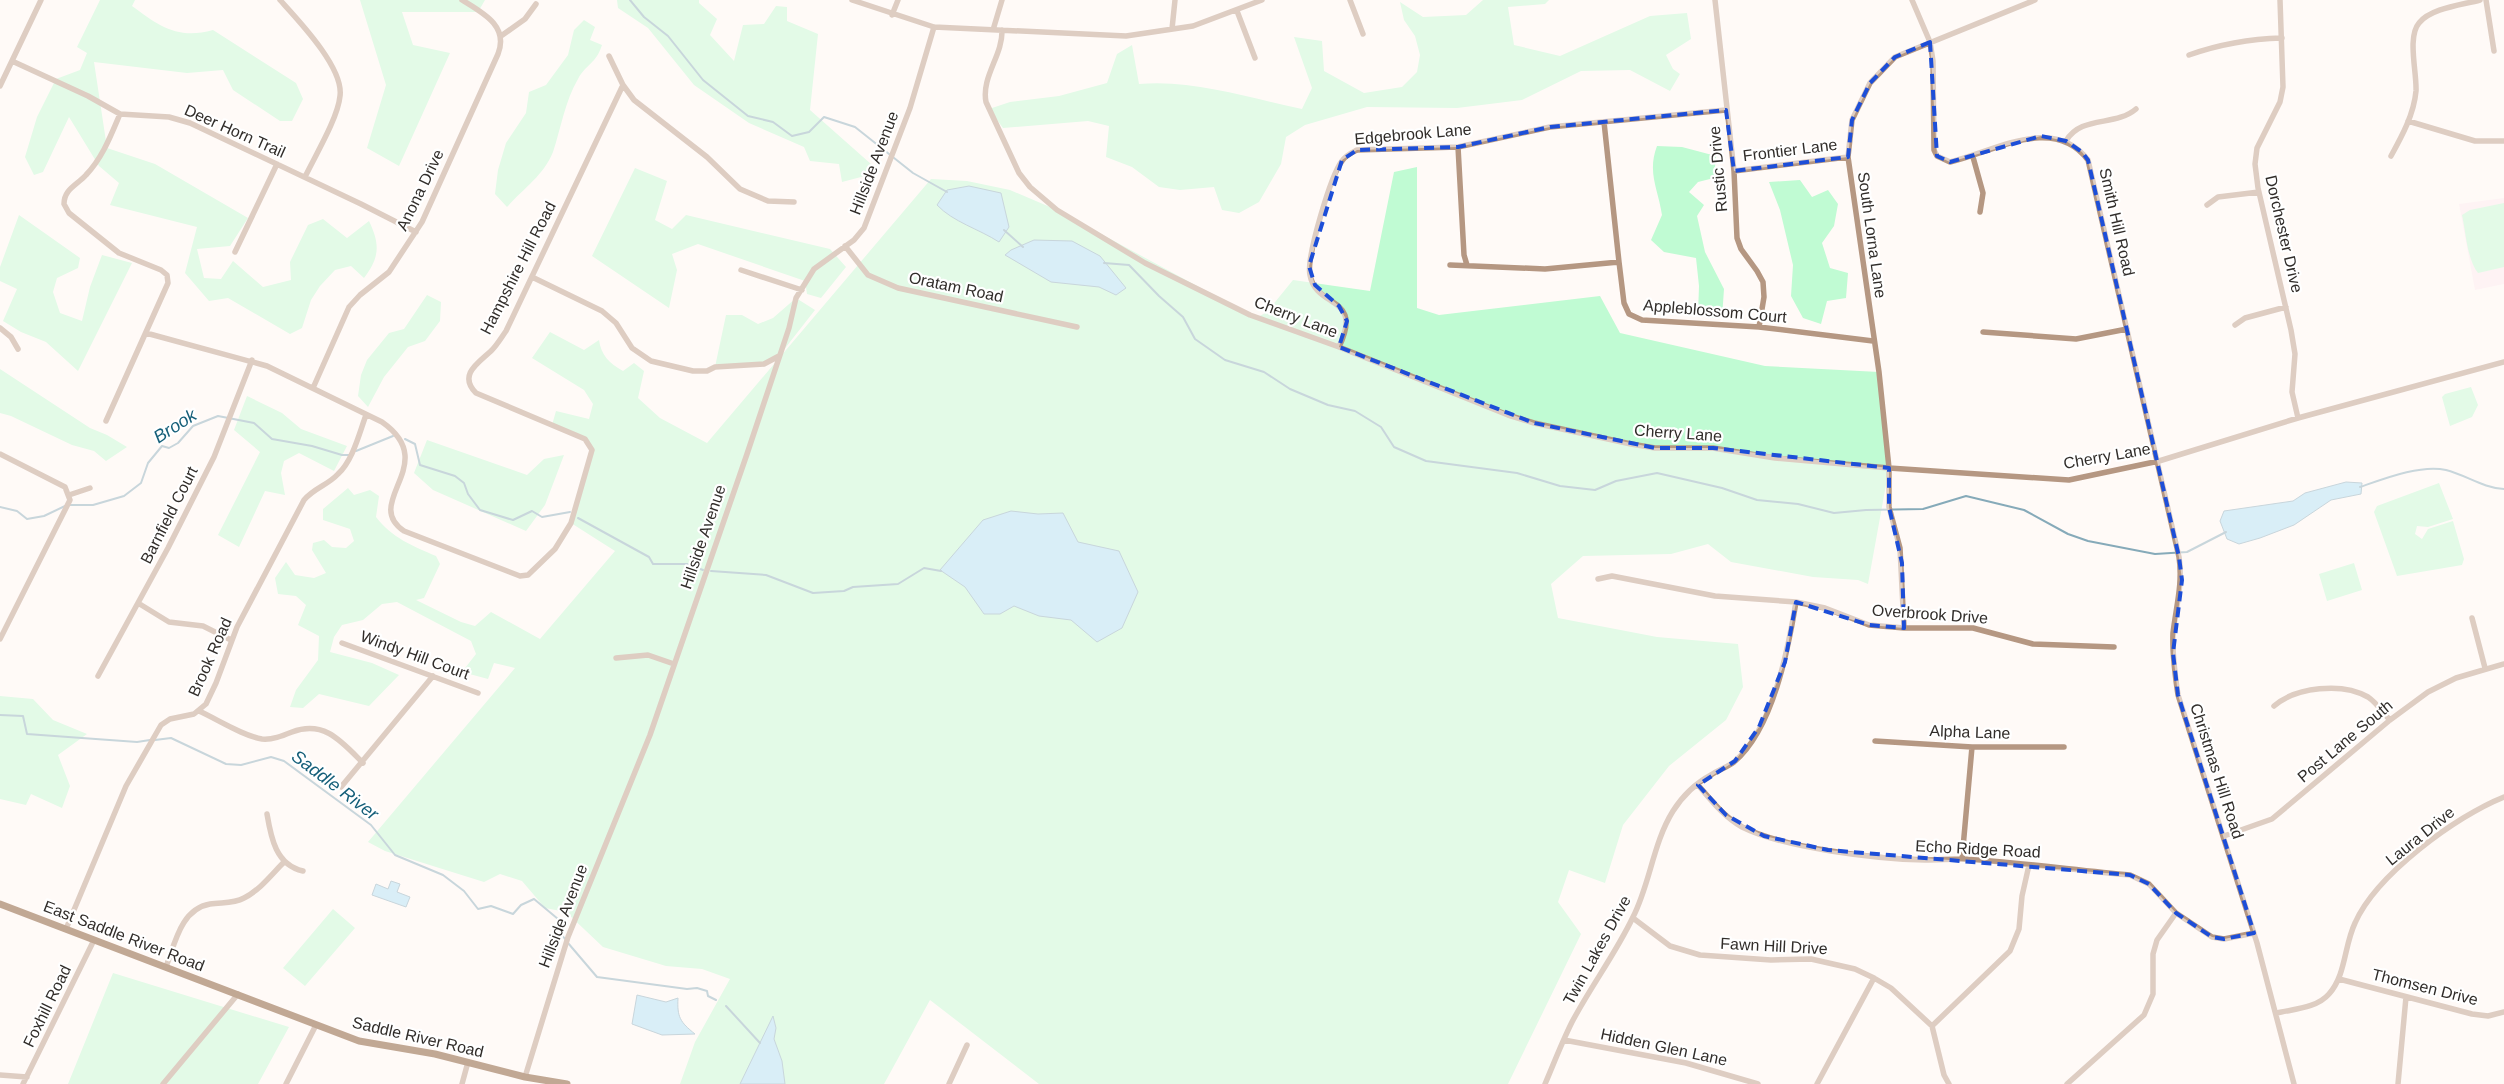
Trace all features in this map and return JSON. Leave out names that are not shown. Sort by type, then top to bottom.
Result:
[{"type":"main road","name":"East Saddle River Road","points":[[0,904],[238,994]]},
{"type":"main road","name":"Saddle River Road","points":[[238,994],[359,1040],[468,1062],[525,1077],[567,1084]]},
{"type":"street","points":[[0,86],[41,0]]},
{"type":"street","points":[[280,0],[334,69],[340,83],[338,106],[305,178]]},
{"type":"street","points":[[462,0],[492,20],[501,36],[524,19],[536,4]]},
{"type":"street","points":[[852,0],[892,15],[934,27],[1126,36],[1193,26],[1262,0]]},
{"type":"street","points":[[892,15],[898,0]]},
{"type":"street","points":[[993,30],[1002,0]]},
{"type":"street","points":[[1172,29],[1174,0]]},
{"type":"street","points":[[1350,0],[1363,34]]},
{"type":"street","name":"Rustic Drive","points":[[1715,0],[1734,171],[1737,238],[1741,249],[1757,270],[1763,282],[1764,297],[1759,327]]},
{"type":"street","points":[[1912,0],[1930,42],[1934,79],[1934,150],[1937,156],[1950,162],[1973,157],[2026,139],[2041,136],[2066,140],[2071,132],[2078,127],[2124,116],[2136,108]]},
{"type":"street","name":"South Lorna Lane","points":[[1904,628],[1902,564],[1890,507],[1879,372],[1873,341],[1848,157],[1852,120],[1870,83],[1895,57],[2035,0]]},
{"type":"street","name":"Dorchester Drive","points":[[2280,0],[2283,87],[2280,102],[2257,148],[2255,164],[2258,192],[2286,307],[2295,354],[2292,392],[2298,418]]},
{"type":"street","points":[[2391,156],[2405,131],[2416,92],[2414,31],[2420,22],[2429,15],[2480,0]]},
{"type":"street","points":[[2486,0],[2494,52]]},
{"type":"street","points":[[1237,10],[1255,58]]},
{"type":"street","name":"Hillside Avenue","points":[[525,1077],[568,938],[650,735],[780,356],[796,298],[814,269],[854,240],[864,228],[893,147],[910,108],[934,27]]},
{"type":"street","name":"Cherry Lane","points":[[1002,30],[1001,46],[985,89],[989,109],[1019,173],[1030,187],[1057,210],[1145,263],[1250,315],[1339,347],[1534,423],[1655,448],[1713,448],[1775,458],[1888,468],[2068,480],[2158,461],[2298,418],[2504,362]]},
{"type":"street","name":"Anona Drive","points":[[314,388],[349,307],[360,295],[389,272],[416,232],[498,54],[501,36]]},
{"type":"street","points":[[2189,55],[2225,44],[2282,38]]},
{"type":"street","points":[[609,56],[623,85],[642,106],[707,157],[740,188],[768,201],[794,202]]},
{"type":"street","name":"Deer Horn Trail","points":[[12,61],[88,96],[120,114],[180,119],[416,232]]},
{"type":"street","name":"Hampshire Hill Road","points":[[146,333],[252,360],[314,388],[390,428],[402,441],[406,452],[403,474],[390,503],[393,519],[400,528],[520,576],[531,573],[555,548],[571,523],[592,455],[591,446],[585,439],[480,396],[472,390],[469,380],[473,366],[493,348],[506,331],[623,85]]},
{"type":"street","name":"Edgebrook Lane","points":[[1339,347],[1346,333],[1347,321],[1339,306],[1315,285],[1310,277],[1309,266],[1318,227],[1342,160],[1349,154],[1358,150],[1458,147],[1550,127],[1726,110]]},
{"type":"street","points":[[106,421],[168,287],[167,275],[119,253],[69,213],[64,204],[68,191],[85,176],[100,158],[120,114]]},
{"type":"street","points":[[2408,121],[2468,140],[2493,142],[2504,140]]},
{"type":"street","name":"Appleblossom Court","points":[[1604,122],[1624,303],[1629,314],[1635,318],[1759,327],[1873,341]]},
{"type":"street","name":"Smith Hill Road","points":[[2066,140],[2082,152],[2088,160],[2158,461]]},
{"type":"street","points":[[1458,147],[1464,255],[1467,265]]},
{"type":"street","name":"Frontier Lane","points":[[1734,171],[1848,157]]},
{"type":"street","points":[[1973,157],[1983,194],[1980,212]]},
{"type":"street","points":[[235,252],[277,164]]},
{"type":"street","points":[[2207,205],[2218,197],[2258,192]]},
{"type":"street","name":"Oratam Road","points":[[845,246],[868,275],[898,288],[1077,327]]},
{"type":"street","points":[[1450,265],[1545,269],[1619,262]]},
{"type":"street","points":[[741,270],[802,290]]},
{"type":"street","points":[[532,277],[602,311],[616,323],[632,348],[651,361],[693,371],[707,372],[715,367],[764,364],[780,356]]},
{"type":"street","points":[[2235,325],[2245,318],[2286,307]]},
{"type":"street","points":[[0,328],[10,337],[18,349]]},
{"type":"street","points":[[1983,332],[2076,339],[2127,330]]},
{"type":"street","name":"Barnfield Court","points":[[98,676],[138,604],[214,456],[252,360]]},
{"type":"street","name":"Brook Road","points":[[66,929],[103,844],[118,801],[153,737],[165,722],[199,711],[206,704],[215,686],[231,640],[304,500],[316,488],[334,478],[344,467],[366,414]]},
{"type":"street","points":[[0,454],[65,486],[69,495],[68,508],[0,639]]},
{"type":"street","name":"Christmas Hill Road","points":[[2158,461],[2182,573],[2173,633],[2173,653],[2178,695],[2224,836],[2274,1000],[2294,1084]]},
{"type":"street","points":[[69,495],[90,488]]},
{"type":"street","name":"Overbrook Drive","points":[[1598,579],[1612,576],[1715,596],[1796,602],[1824,608],[1869,625],[1904,628],[1973,628],[2033,644],[2114,647]]},
{"type":"street","name":"Twin Lakes Drive","points":[[1544,1084],[1572,1022],[1633,918],[1650,877],[1669,819],[1682,799],[1698,785],[1735,761],[1759,727],[1776,690],[1785,662],[1796,602]]},
{"type":"street","points":[[138,604],[169,622],[202,626],[231,640]]},
{"type":"street","points":[[2472,618],[2486,668]]},
{"type":"street","name":"Windy Hill Court","points":[[342,643],[478,693]]},
{"type":"street","points":[[616,658],[648,656],[674,664]]},
{"type":"street","name":"Post Lane South","points":[[2224,836],[2272,820],[2390,720],[2428,692],[2456,678],[2504,664]]},
{"type":"street","points":[[341,787],[433,676]]},
{"type":"street","points":[[2274,706],[2291,695],[2327,688],[2364,695],[2371,699],[2390,720]]},
{"type":"street","points":[[199,711],[262,739],[275,738],[307,728],[321,729],[339,739],[363,762]]},
{"type":"street","name":"Alpha Lane","points":[[1875,741],[1972,747],[2064,747]]},
{"type":"street","points":[[1962,860],[1972,747]]},
{"type":"street","name":"Echo Ridge Road","points":[[1698,785],[1726,815],[1741,826],[1764,836],[1828,850],[1924,860],[1962,860],[2130,875],[2149,884],[2176,913],[2212,937],[2224,939],[2254,933]]},
{"type":"street","name":"Laura Drive","points":[[2277,1013],[2321,1002],[2329,995],[2340,979],[2348,939],[2356,920],[2375,893],[2406,861],[2465,816],[2504,798]]},
{"type":"street","points":[[266,814],[274,846],[284,862],[294,869],[303,871]]},
{"type":"street","points":[[166,967],[184,922],[192,912],[205,905],[236,902],[243,899],[258,888],[284,862]]},
{"type":"street","points":[[1949,1084],[1944,1075],[1932,1026],[2010,950],[2019,929],[2022,896],[2030,865]]},
{"type":"street","points":[[2067,1084],[2144,1015],[2153,994],[2153,954],[2157,940],[2176,913]]},
{"type":"street","name":"Fawn Hill Drive","points":[[1633,918],[1670,946],[1700,955],[1771,960],[1811,959],[1842,965],[1874,978],[1891,988],[1932,1026]]},
{"type":"street","name":"Foxhill Road","points":[[23,1084],[94,940]]},
{"type":"street","points":[[1817,1084],[1874,978]]},
{"type":"street","name":"Thomsen Drive","points":[[2340,979],[2472,1014],[2488,1016],[2504,1012]]},
{"type":"street","points":[[163,1084],[238,994]]},
{"type":"street","points":[[2398,1084],[2406,997]]},
{"type":"street","points":[[286,1084],[316,1025]]},
{"type":"street","name":"Hidden Glen Lane","points":[[1564,1040],[1686,1063],[1758,1084]]},
{"type":"street","points":[[949,1084],[967,1045]]},
{"type":"street","points":[[462,1084],[468,1062]]},
{"type":"street","points":[[0,1075],[27,1077]]},
{"type":"highlighted area","points":[[1930,42],[1937,156],[1950,162],[2041,136],[2066,141],[2082,152],[2088,160],[2179,557],[2182,580],[2173,653],[2178,695],[2254,933],[2224,939],[2212,937],[2176,913],[2149,884],[2130,875],[1828,850],[1764,836],[1726,815],[1698,785],[1735,761],[1759,727],[1785,662],[1796,602],[1869,625],[1904,628],[1902,563],[1889,507],[1889,468],[1713,448],[1655,448],[1534,423],[1339,347],[1347,321],[1339,306],[1315,285],[1309,266],[1342,160],[1357,150],[1458,147],[1550,127],[1726,110],[1734,171],[1848,157],[1852,120],[1870,83],[1895,57]]},
{"type":"shaded area","points":[[2504,198],[2504,284],[2475,290],[2459,204]]},
{"type":"green space","points":[[100,0],[135,0],[132,6],[160,25],[179,32],[201,33],[213,30],[296,83],[303,99],[292,121],[280,121],[233,90],[223,70],[187,73],[94,62],[107,148],[155,164],[248,218],[230,246],[197,249],[204,278],[221,279],[233,261],[263,287],[291,280],[290,262],[308,225],[323,219],[347,238],[369,221],[373,229],[377,250],[376,257],[364,278],[351,266],[335,270],[320,286],[311,300],[302,328],[290,334],[228,298],[209,301],[185,273],[197,227],[110,205],[119,183],[99,166],[69,117],[43,172],[34,175],[25,157],[37,117],[56,79],[80,70],[87,53],[77,47]]},
{"type":"green space","points":[[360,0],[485,0],[478,12],[402,12],[413,45],[450,53],[399,166],[367,148],[386,85]]},
{"type":"green space","points":[[617,0],[699,0],[699,3],[717,19],[710,35],[734,61],[743,25],[764,24],[776,6],[787,7],[787,21],[818,34],[810,110],[880,172],[842,182],[839,164],[810,161],[804,147],[749,123],[694,85],[648,28],[618,8]]},
{"type":"green space","points":[[1483,0],[1549,0],[1545,4],[1508,7],[1514,45],[1560,56],[1650,16],[1687,13],[1691,39],[1666,55],[1673,69],[1680,74],[1670,91],[1630,70],[1581,71],[1522,100],[1457,108],[1367,107],[1305,125],[1286,137],[1281,164],[1259,202],[1239,213],[1222,210],[1214,187],[1180,190],[1159,187],[1132,167],[1106,157],[1109,126],[1088,121],[1003,128],[989,109],[1010,102],[1059,96],[1107,83],[1117,54],[1132,45],[1139,84],[1180,84],[1200,87],[1302,109],[1312,88],[1294,37],[1322,41],[1324,71],[1364,93],[1402,87],[1417,72],[1420,55],[1415,36],[1404,20],[1400,2],[1423,17],[1466,15]]},
{"type":"green space","points":[[584,20],[595,27],[590,40],[602,45],[600,51],[581,74],[574,87],[566,105],[549,160],[539,175],[507,207],[495,194],[498,170],[506,143],[526,113],[529,92],[546,85],[568,55],[574,30]]},
{"type":"green space","points":[[1657,146],[1682,147],[1716,156],[1714,178],[1698,182],[1689,192],[1704,205],[1697,216],[1705,252],[1724,289],[1722,318],[1712,318],[1698,314],[1699,286],[1696,258],[1664,252],[1651,240],[1662,215],[1653,173],[1654,156]]},
{"type":"green space","points":[[1417,167],[1417,308],[1439,315],[1600,296],[1620,333],[1765,366],[1879,372],[1889,468],[1868,584],[1858,580],[1813,577],[1731,562],[1708,544],[1671,554],[1583,556],[1551,584],[1558,618],[1657,637],[1738,644],[1743,687],[1726,720],[1669,766],[1623,825],[1605,883],[1569,870],[1558,902],[1581,934],[1508,1084],[1039,1084],[930,1000],[884,1084],[680,1084],[695,1042],[730,979],[702,969],[666,966],[603,947],[566,912],[545,908],[522,881],[500,874],[484,882],[385,851],[368,842],[515,668],[494,663],[488,679],[462,672],[476,654],[471,641],[397,602],[382,604],[363,620],[342,625],[334,637],[330,652],[372,663],[399,675],[369,706],[319,694],[303,708],[290,707],[296,690],[318,660],[319,636],[298,625],[306,605],[296,596],[278,594],[275,578],[286,562],[295,575],[314,578],[326,573],[312,550],[313,543],[324,540],[332,547],[346,548],[354,541],[350,529],[323,520],[323,509],[348,488],[354,495],[370,490],[379,496],[376,517],[382,524],[403,541],[436,556],[440,564],[424,598],[416,600],[461,622],[475,626],[491,612],[540,639],[615,551],[571,523],[592,455],[585,439],[552,425],[556,411],[589,419],[593,404],[584,390],[532,358],[550,332],[584,350],[599,340],[606,358],[623,371],[634,363],[644,371],[638,398],[660,418],[707,443],[931,179],[967,181],[1010,190],[1057,210],[1256,318],[1267,312],[1293,280],[1370,291],[1394,172]]},
{"type":"green space","points":[[635,168],[667,181],[655,220],[672,229],[686,215],[830,249],[846,267],[821,298],[807,294],[805,281],[698,244],[672,254],[677,270],[669,308],[592,256]]},
{"type":"green space","points":[[1800,180],[1812,197],[1828,190],[1838,204],[1834,226],[1822,243],[1830,268],[1848,273],[1846,298],[1827,301],[1821,324],[1803,318],[1791,296],[1793,265],[1780,210],[1769,182]]},
{"type":"green space","points":[[2504,203],[2504,267],[2478,273],[2471,261],[2462,215],[2470,210]]},
{"type":"green space","points":[[19,215],[80,258],[78,268],[57,278],[53,292],[60,313],[82,321],[90,287],[102,255],[132,263],[78,371],[46,342],[21,332],[3,321],[17,289],[0,281],[0,267]]},
{"type":"green space","points":[[427,295],[441,302],[440,321],[425,341],[408,347],[384,377],[368,407],[358,396],[361,375],[367,360],[389,333],[404,329]]},
{"type":"green space","points":[[796,298],[815,310],[779,356],[764,364],[715,367],[726,315],[742,315],[758,324],[773,318]]},
{"type":"green space","points":[[0,369],[90,428],[107,435],[127,447],[106,461],[94,451],[72,445],[11,416],[0,413]]},
{"type":"green space","points":[[2471,387],[2478,405],[2472,417],[2450,426],[2442,397],[2445,394]]},
{"type":"green space","points":[[247,396],[282,413],[301,429],[347,446],[334,471],[299,453],[284,461],[281,473],[285,495],[265,491],[239,547],[218,535],[260,452],[234,430]]},
{"type":"green space","points":[[427,440],[527,475],[544,459],[564,455],[545,505],[526,531],[433,490],[414,473]]},
{"type":"green space","points":[[2439,483],[2453,519],[2428,527],[2417,526],[2415,534],[2422,539],[2428,529],[2453,521],[2464,559],[2462,565],[2397,576],[2374,512],[2377,506]]},
{"type":"green space","points":[[2354,563],[2362,590],[2327,601],[2319,574]]},
{"type":"green space","points":[[0,696],[33,699],[53,720],[87,734],[58,755],[70,786],[62,808],[31,794],[26,805],[0,799]]},
{"type":"green space","points":[[333,909],[355,928],[305,986],[283,968]]},
{"type":"green space","points":[[113,973],[289,1027],[258,1084],[68,1084]]},
{"type":"water","points":[[969,186],[1001,193],[1009,227],[999,242],[966,225],[943,211],[937,205],[947,190]]},
{"type":"water","points":[[1034,240],[1072,241],[1100,256],[1126,288],[1116,295],[1099,287],[1051,282],[1005,255],[1011,250]]},
{"type":"water","points":[[2346,482],[2362,483],[2361,494],[2331,500],[2294,525],[2260,538],[2239,544],[2227,539],[2220,521],[2224,511],[2293,501],[2305,493]]},
{"type":"water","points":[[1011,511],[1038,514],[1063,513],[1078,542],[1119,551],[1138,592],[1122,628],[1097,642],[1071,620],[1039,616],[1014,606],[1000,614],[984,614],[965,587],[940,570],[983,520]]},
{"type":"water","points":[[391,881],[400,884],[397,892],[410,897],[406,907],[372,895],[376,884],[388,889]]},
{"type":"water","points":[[637,995],[666,1002],[678,998],[679,1015],[686,1026],[695,1034],[662,1035],[632,1024]]},
{"type":"water","points":[[773,1016],[776,1028],[774,1039],[782,1061],[785,1084],[740,1084]]},
{"type":"waterway","points":[[630,0],[644,17],[668,36],[703,80],[748,116],[773,122],[792,136],[809,132],[824,117],[855,127],[913,173],[947,192]]},
{"type":"waterway","points":[[1004,230],[1023,247]]},
{"type":"waterway","points":[[1104,263],[1129,265],[1159,296],[1183,317],[1195,339],[1225,360],[1264,372],[1290,389],[1328,405],[1355,411],[1381,427],[1394,447],[1426,461],[1517,473],[1560,486],[1595,490],[1616,481],[1657,473],[1722,488],[1757,500],[1798,504],[1834,513],[1866,510],[1923,509],[1966,496],[2024,510],[2068,534],[2088,541],[2155,554],[2187,552],[2226,532]]},
{"type":"waterway","name":"Brook","points":[[69,505],[93,505],[124,496],[141,483],[148,463],[162,446],[169,448],[178,443],[193,426],[218,416],[254,423],[272,439],[312,446],[342,455],[350,455]]},
{"type":"waterway","points":[[356,451],[393,436]]},
{"type":"waterway","points":[[405,439],[415,444],[420,465],[455,476],[464,483],[468,494],[480,510],[513,520],[532,511],[542,517],[570,512]]},
{"type":"waterway","points":[[2360,487],[2402,473],[2436,469],[2453,472],[2482,484],[2504,489]]},
{"type":"waterway","points":[[0,507],[17,511],[27,519],[44,516],[65,506]]},
{"type":"waterway","points":[[578,518],[649,557],[653,564],[687,564],[703,570]]},
{"type":"waterway","points":[[711,571],[766,575],[813,593],[844,591],[853,587],[898,584],[924,568],[941,571]]},
{"type":"waterway","name":"Saddle River","points":[[0,715],[23,716],[27,734],[137,742],[150,740]]},
{"type":"waterway","name":"Saddle River","points":[[155,740],[171,738],[226,764],[241,765],[271,757],[284,761],[371,825],[395,855],[443,875],[464,891],[478,909],[491,906],[513,914],[521,905],[534,899],[558,919],[559,931],[565,939]]},
{"type":"waterway","name":"Saddle River","points":[[568,943],[597,977],[687,989],[697,988],[707,991],[708,996],[716,1000]]},
{"type":"waterway","name":"Saddle River","points":[[726,1006],[760,1043]]}]
